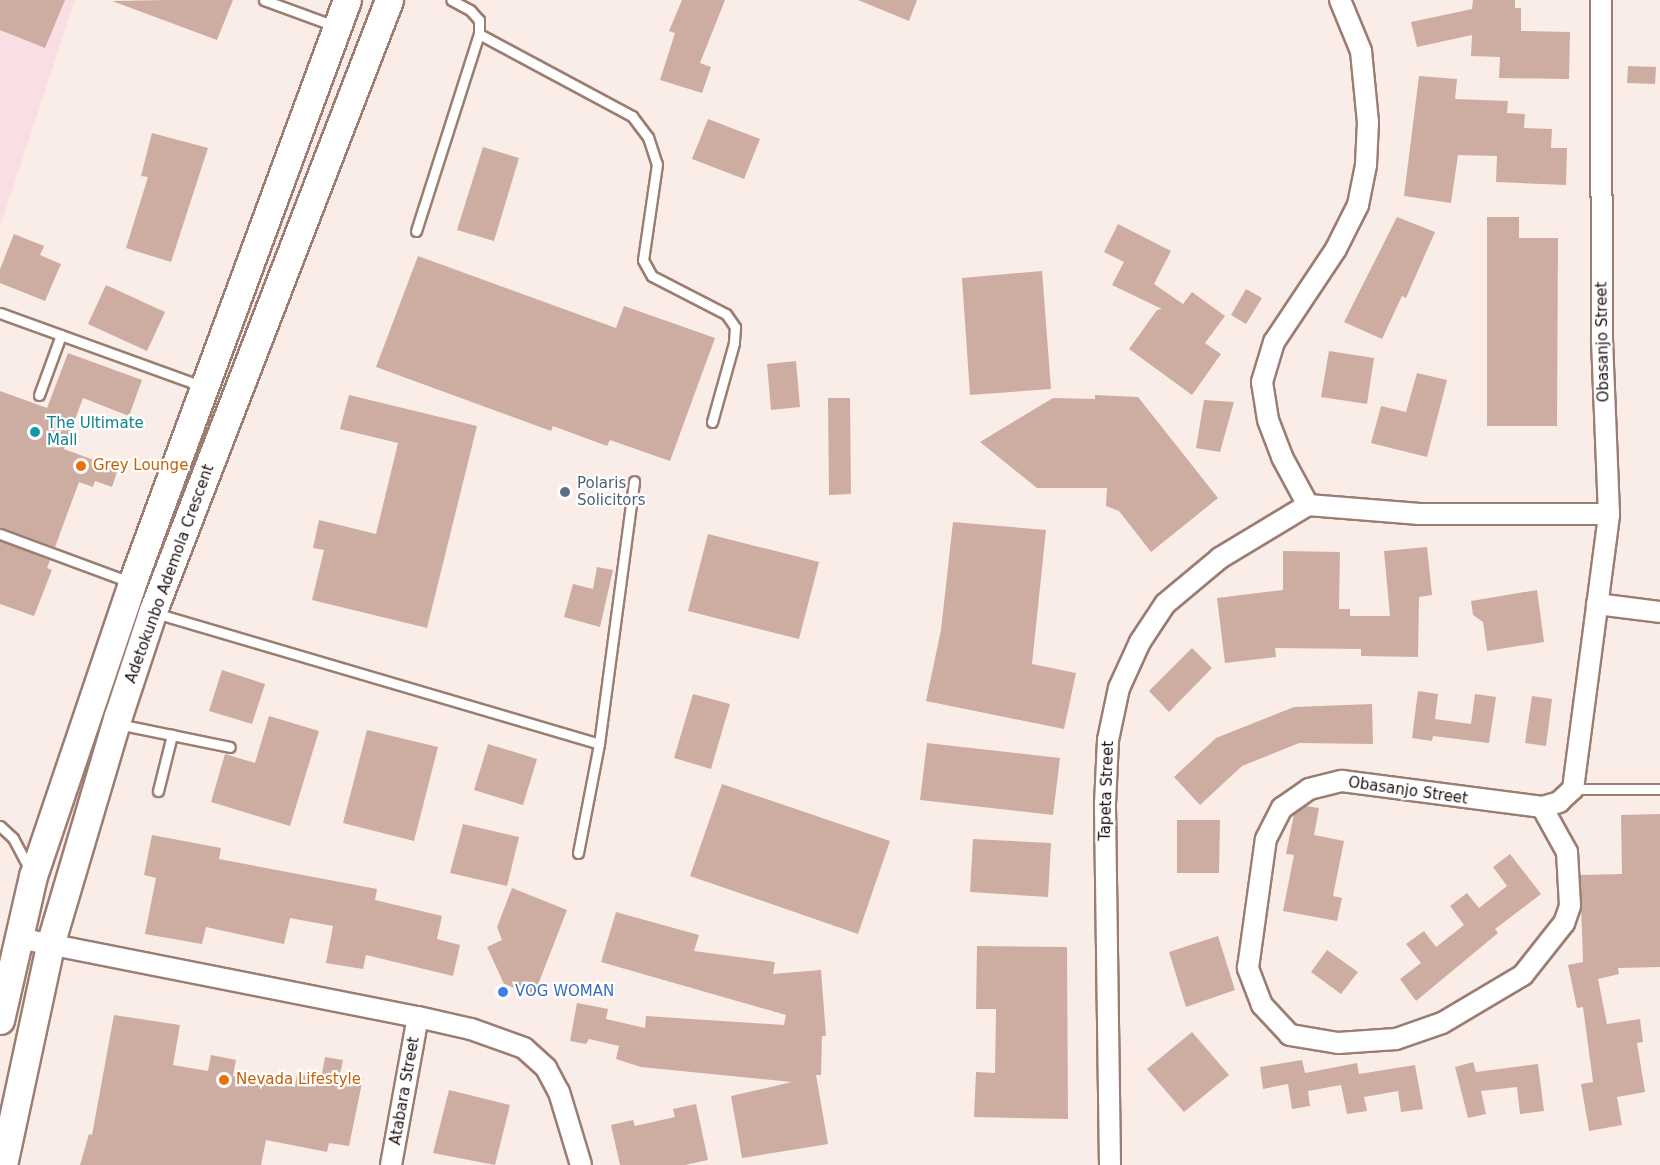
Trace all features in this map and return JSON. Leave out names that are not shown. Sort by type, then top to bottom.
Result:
[{"type":"main road","name":"Adetokunbo Ademola Crescent","points":[[0,1020],[14,937],[132,582],[202,386],[347,0]]},
{"type":"main road","name":"Adetokunbo Ademola Crescent","points":[[3,1165],[50,945],[116,724],[152,613],[389,0]]},
{"type":"street","points":[[1340,0],[1361,51],[1368,123],[1362,185],[1358,205],[1336,249],[1274,342],[1262,382],[1268,420],[1282,457],[1308,506],[1420,514],[1609,514]]},
{"type":"street","name":"Obasanjo Street","points":[[1573,789],[1609,514],[1602,337],[1601,0]]},
{"type":"street","name":"Tapeta Street","points":[[1110,1165],[1105,804],[1108,740],[1119,688],[1140,642],[1165,604],[1220,558],[1308,506]]},
{"type":"street","points":[[1598,604],[1660,612]]},
{"type":"street","name":"Obasanjo Street","points":[[1342,781],[1542,807],[1567,852],[1570,906],[1554,939],[1523,975],[1442,1023],[1396,1039],[1338,1043],[1290,1035],[1262,1005],[1248,968],[1266,839],[1282,808],[1309,789],[1342,781]]},
{"type":"street","points":[[1542,807],[1560,802],[1573,789]]},
{"type":"street","points":[[14,937],[418,1017],[471,1029],[524,1048],[546,1068],[559,1092],[581,1165]]},
{"type":"street","name":"Atabara Street","points":[[391,1165],[418,1017]]},
{"type":"lane","points":[[264,0],[337,27]]},
{"type":"lane","points":[[416,231],[480,34],[479,20],[451,0]]},
{"type":"lane","points":[[480,34],[632,116],[648,137],[657,164],[644,260],[652,276],[726,314],[735,327],[734,343],[712,422]]},
{"type":"lane","points":[[0,313],[202,386]]},
{"type":"lane","points":[[39,395],[61,335]]},
{"type":"lane","points":[[578,854],[599,744],[634,481]]},
{"type":"lane","points":[[0,534],[132,582]]},
{"type":"lane","points":[[152,613],[599,744]]},
{"type":"lane","points":[[116,724],[230,747]]},
{"type":"lane","points":[[158,791],[172,735]]},
{"type":"lane","points":[[1573,789],[1660,789]]},
{"type":"lane","points":[[0,826],[17,845],[33,876]]},
{"type":"shaded area","points":[[0,0],[75,0],[0,227]]},
{"type":"building","points":[[0,0],[65,0],[45,48],[0,30]]},
{"type":"building","points":[[233,0],[217,40],[112,1]]},
{"type":"building","points":[[682,0],[725,0],[700,63],[711,67],[702,93],[660,80],[675,33],[669,31]]},
{"type":"building","points":[[858,0],[917,0],[909,21]]},
{"type":"building","points":[[1473,0],[1515,0],[1515,8],[1521,8],[1521,31],[1570,32],[1569,79],[1499,78],[1500,57],[1471,56],[1472,35],[1417,47],[1411,22],[1472,9]]},
{"type":"building","points":[[1628,66],[1656,67],[1655,84],[1627,83]]},
{"type":"building","points":[[1419,76],[1457,79],[1455,99],[1508,101],[1507,113],[1525,114],[1524,128],[1552,129],[1551,148],[1567,148],[1566,185],[1496,182],[1497,156],[1458,155],[1451,203],[1404,196]]},
{"type":"building","points":[[708,119],[760,139],[744,179],[692,159]]},
{"type":"building","points":[[152,133],[208,148],[171,262],[126,248],[148,177],[141,176]]},
{"type":"building","points":[[483,147],[519,158],[494,241],[457,230]]},
{"type":"building","points":[[1397,217],[1435,232],[1406,298],[1402,296],[1382,339],[1344,322]]},
{"type":"building","points":[[1487,217],[1519,217],[1519,238],[1558,238],[1557,426],[1487,426]]},
{"type":"building","points":[[1118,224],[1171,251],[1154,284],[1183,304],[1192,292],[1225,316],[1205,343],[1221,354],[1192,395],[1129,349],[1157,310],[1162,309],[1112,285],[1124,262],[1104,252]]},
{"type":"building","points":[[14,234],[44,246],[40,255],[61,264],[45,301],[0,283],[0,269]]},
{"type":"building","points":[[418,256],[616,328],[624,306],[715,338],[670,461],[610,440],[607,446],[553,426],[551,431],[376,367]]},
{"type":"building","points":[[1042,271],[1051,389],[970,395],[962,278]]},
{"type":"building","points":[[106,285],[165,312],[147,351],[88,324]]},
{"type":"building","points":[[1246,289],[1262,298],[1246,324],[1231,315]]},
{"type":"building","points":[[1329,351],[1374,358],[1367,404],[1321,397]]},
{"type":"building","name":"The Ultimate Mall","points":[[68,353],[142,380],[129,416],[83,398],[64,449],[118,469],[112,487],[95,481],[93,487],[79,482],[55,547],[0,527],[0,391],[47,408]]},
{"type":"building","points":[[796,361],[800,407],[771,410],[767,364]]},
{"type":"building","points":[[1417,373],[1447,380],[1427,457],[1371,443],[1381,406],[1406,412]]},
{"type":"building","points":[[349,395],[477,426],[427,628],[312,600],[324,550],[313,548],[319,520],[376,534],[398,443],[340,429]]},
{"type":"building","points":[[1095,395],[1138,397],[1218,498],[1151,552],[1119,511],[1106,506],[1107,488],[1037,488],[980,442],[1053,398],[1095,399]]},
{"type":"building","points":[[828,398],[850,398],[851,494],[829,495]]},
{"type":"building","points":[[1204,400],[1234,402],[1220,452],[1196,448]]},
{"type":"building","points":[[953,522],[1046,530],[1032,664],[1076,673],[1064,729],[926,701],[941,630]]},
{"type":"building","points":[[708,534],[819,562],[799,639],[688,611]]},
{"type":"building","points":[[0,541],[50,560],[47,568],[52,570],[34,616],[0,604]]},
{"type":"building","points":[[1427,547],[1432,595],[1419,597],[1418,657],[1361,656],[1361,649],[1275,648],[1276,657],[1225,663],[1217,598],[1283,590],[1283,551],[1340,552],[1339,609],[1350,609],[1350,616],[1390,616],[1384,551]]},
{"type":"building","points":[[597,567],[613,570],[600,627],[564,617],[573,584],[593,589]]},
{"type":"building","points":[[1537,590],[1544,642],[1487,651],[1483,622],[1473,615],[1471,601]]},
{"type":"building","points":[[1192,648],[1212,668],[1169,712],[1149,691]]},
{"type":"building","points":[[222,670],[265,684],[252,724],[209,711]]},
{"type":"building","points":[[1418,691],[1438,694],[1435,719],[1471,724],[1475,694],[1496,697],[1489,743],[1433,736],[1432,741],[1412,738]]},
{"type":"building","points":[[693,694],[730,704],[711,769],[674,758]]},
{"type":"building","points":[[1532,696],[1552,699],[1546,746],[1525,743]]},
{"type":"building","points":[[1372,704],[1373,744],[1299,743],[1242,766],[1200,805],[1174,777],[1216,738],[1294,707]]},
{"type":"building","points":[[269,716],[319,731],[290,826],[211,802],[225,754],[255,763]]},
{"type":"building","points":[[367,730],[438,747],[414,841],[343,823]]},
{"type":"building","points":[[927,743],[1060,758],[1053,815],[920,800]]},
{"type":"building","points":[[488,744],[537,759],[523,805],[474,790]]},
{"type":"building","points":[[722,784],[890,841],[858,934],[690,876]]},
{"type":"building","points":[[1306,806],[1319,808],[1314,835],[1344,841],[1333,896],[1342,898],[1337,921],[1283,911],[1294,855],[1286,854],[1294,814]]},
{"type":"building","points":[[1660,814],[1660,967],[1618,968],[1619,974],[1598,979],[1607,1024],[1640,1019],[1643,1042],[1637,1043],[1645,1092],[1617,1097],[1622,1125],[1589,1131],[1581,1084],[1593,1082],[1583,1007],[1577,1008],[1568,965],[1583,962],[1580,875],[1622,874],[1621,815]]},
{"type":"building","points":[[1177,820],[1220,820],[1219,873],[1177,873]]},
{"type":"building","points":[[463,824],[519,837],[507,886],[450,873]]},
{"type":"building","points":[[152,835],[221,848],[219,859],[377,889],[375,900],[442,916],[437,939],[460,945],[453,976],[366,955],[363,969],[326,963],[333,926],[290,918],[284,944],[206,927],[202,944],[145,934],[156,878],[144,875]]},
{"type":"building","points":[[973,839],[1051,843],[1048,897],[970,892]]},
{"type":"building","points":[[1510,854],[1541,894],[1495,929],[1498,933],[1416,1001],[1400,979],[1421,963],[1406,944],[1424,931],[1436,947],[1464,925],[1450,906],[1467,893],[1479,908],[1507,886],[1493,867]]},
{"type":"building","points":[[512,888],[567,910],[534,995],[504,984],[487,947],[502,940],[497,927]]},
{"type":"building","points":[[616,912],[699,935],[694,951],[775,962],[773,974],[821,970],[826,1036],[822,1036],[821,1075],[816,1075],[828,1144],[742,1158],[731,1096],[792,1082],[641,1067],[616,1059],[619,1046],[589,1039],[586,1044],[570,1041],[577,1003],[608,1009],[606,1019],[645,1028],[646,1016],[784,1025],[786,1015],[601,962]]},
{"type":"building","points":[[1218,936],[1235,990],[1186,1007],[1169,952]]},
{"type":"building","points":[[977,946],[1067,947],[1068,1119],[974,1117],[976,1072],[995,1073],[996,1009],[976,1009]]},
{"type":"building","points":[[1327,950],[1358,972],[1341,994],[1311,972]]},
{"type":"building","points":[[114,1015],[180,1025],[173,1065],[208,1071],[211,1055],[236,1060],[233,1076],[295,1087],[297,1074],[321,1079],[325,1057],[343,1060],[340,1074],[363,1078],[349,1146],[329,1143],[327,1152],[266,1140],[261,1165],[80,1165],[89,1134],[92,1135]]},
{"type":"building","points":[[1192,1032],[1229,1075],[1184,1112],[1147,1069]]},
{"type":"building","points":[[1302,1060],[1305,1073],[1357,1063],[1359,1074],[1415,1065],[1423,1109],[1401,1112],[1398,1091],[1364,1097],[1367,1111],[1347,1114],[1341,1085],[1308,1091],[1310,1106],[1292,1109],[1288,1084],[1263,1089],[1260,1067]]},
{"type":"building","points":[[1473,1062],[1476,1072],[1538,1064],[1544,1111],[1520,1114],[1517,1087],[1481,1091],[1486,1114],[1468,1118],[1455,1067]]},
{"type":"building","points":[[449,1090],[510,1105],[495,1165],[433,1153]]},
{"type":"building","points":[[696,1104],[708,1160],[685,1165],[620,1165],[611,1125],[633,1120],[635,1126],[675,1117],[673,1109]]},
{"type":"place","name":"The Ultimate Mall","points":[[35,432]]},
{"type":"place","name":"Grey Lounge","points":[[81,466]]},
{"type":"place","name":"Polaris Solicitors","points":[[565,492]]},
{"type":"place","name":"VOG WOMAN","points":[[503,992]]},
{"type":"place","name":"Nevada Lifestyle","points":[[224,1080]]}]
